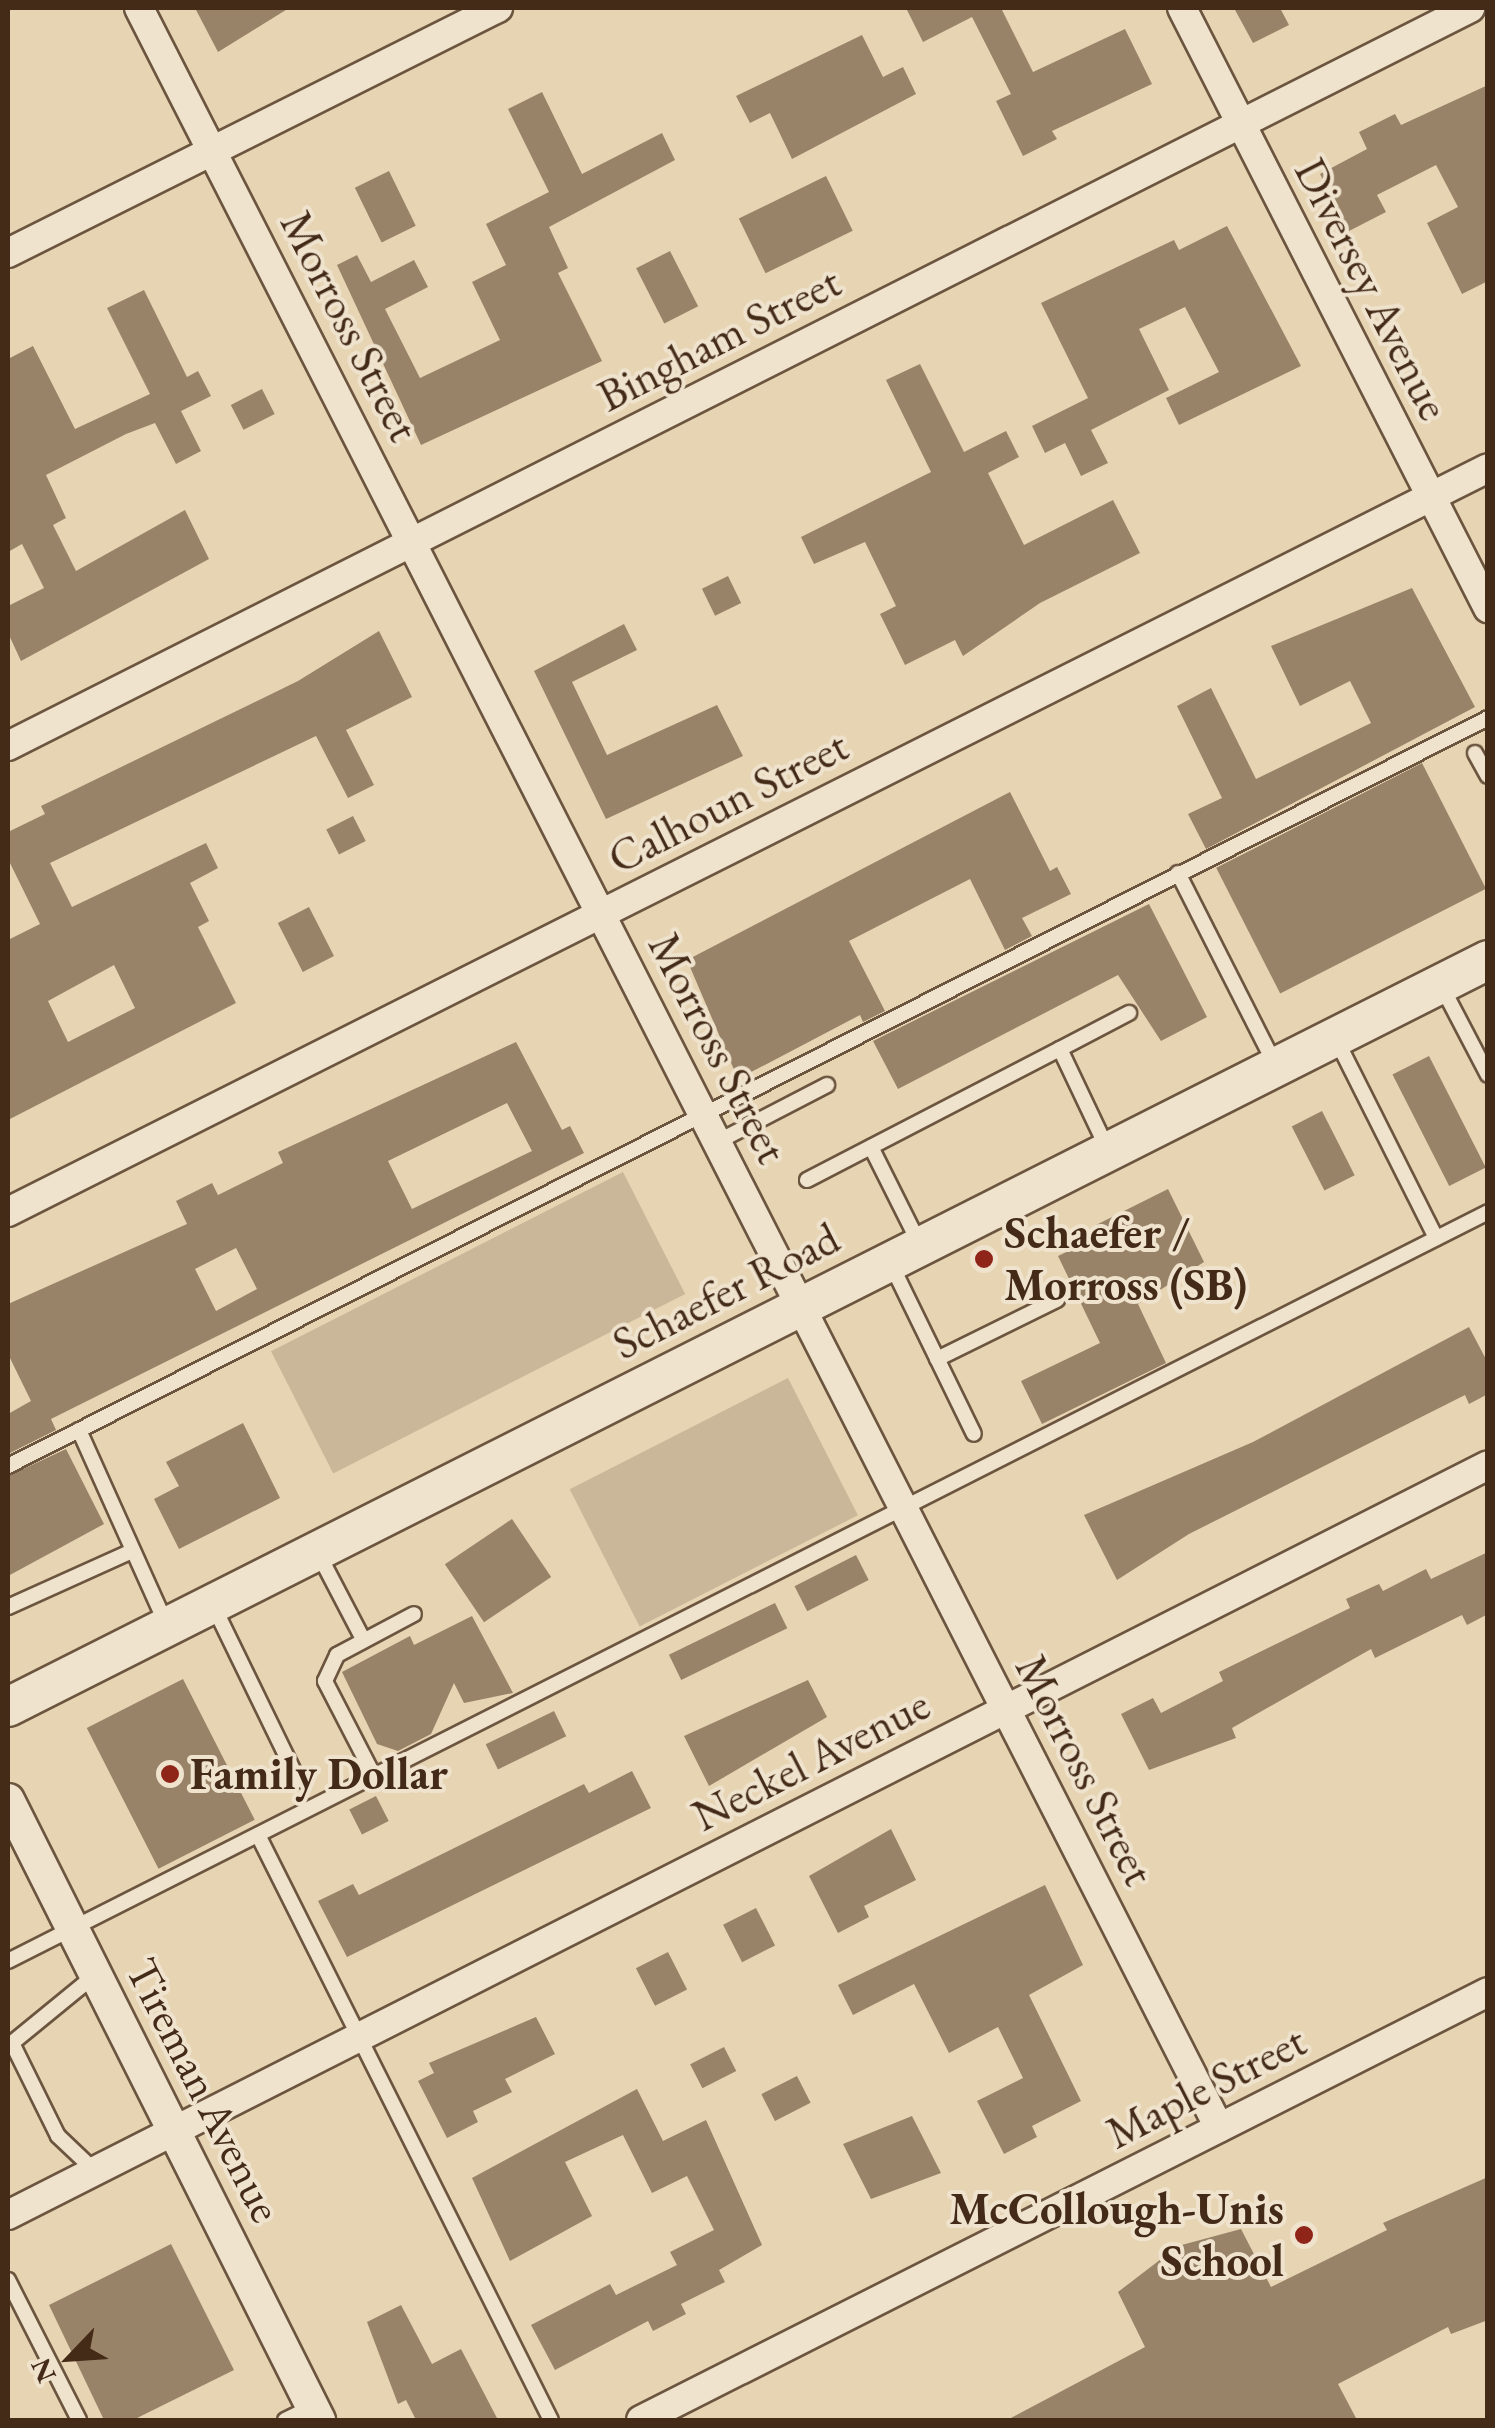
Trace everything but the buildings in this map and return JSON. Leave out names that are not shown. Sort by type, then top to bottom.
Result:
[{"type":"main road","name":"Schaefer Road","points":[[8,1708],[1488,960]]},
{"type":"street","name":"Morross Street","points":[[139,8],[1219,2128]]},
{"type":"street","points":[[8,254],[498,8]]},
{"type":"street","name":"Diversey Avenue","points":[[1182,8],[1488,608]]},
{"type":"street","name":"Bingham Street","points":[[8,746],[1470,8]]},
{"type":"street","name":"Calhoun Street","points":[[8,1212],[1488,468]]},
{"type":"street","name":"Neckel Avenue","points":[[8,2215],[1488,1465]]},
{"type":"street","name":"Tireman Avenue","points":[[8,1800],[174,2130],[306,2416]]},
{"type":"street","name":"Maple Street","points":[[642,2420],[1488,1992]]},
{"type":"lane","points":[[8,1466],[1488,718]]},
{"type":"lane","points":[[1476,753],[1488,776]]},
{"type":"lane","points":[[1178,874],[1277,1066]]},
{"type":"lane","points":[[1440,984],[1488,1075]]},
{"type":"lane","points":[[807,1180],[1129,1013]]},
{"type":"lane","points":[[1335,1037],[1436,1238]]},
{"type":"lane","points":[[1060,1049],[1108,1151]]},
{"type":"lane","points":[[717,1142],[827,1085]]},
{"type":"lane","points":[[870,1147],[938,1359],[974,1434]]},
{"type":"lane","points":[[8,1961],[1488,1212]]},
{"type":"lane","points":[[938,1359],[1057,1300]]},
{"type":"lane","points":[[79,1430],[130,1552],[167,1627]]},
{"type":"lane","points":[[317,1551],[362,1640]]},
{"type":"lane","points":[[8,1608],[130,1552]]},
{"type":"lane","points":[[212,1604],[298,1780]]},
{"type":"lane","points":[[374,1776],[324,1681],[337,1655],[414,1614]]},
{"type":"lane","points":[[258,1835],[550,2420]]},
{"type":"lane","points":[[95,1975],[12,2042],[58,2136],[95,2171]]},
{"type":"lane","points":[[8,2280],[79,2420]]},
{"type":"shaded area","points":[[623,1172],[685,1294],[333,1473],[271,1351]]},
{"type":"shaded area","points":[[788,1378],[858,1515],[640,1626],[570,1489]]},
{"type":"place","name":"Schaefer / Morross (SB)","points":[[984,1259]]},
{"type":"place","name":"Family Dollar","points":[[170,1774]]},
{"type":"place","name":"McCollough-Unis School","points":[[1304,2235]]}]
